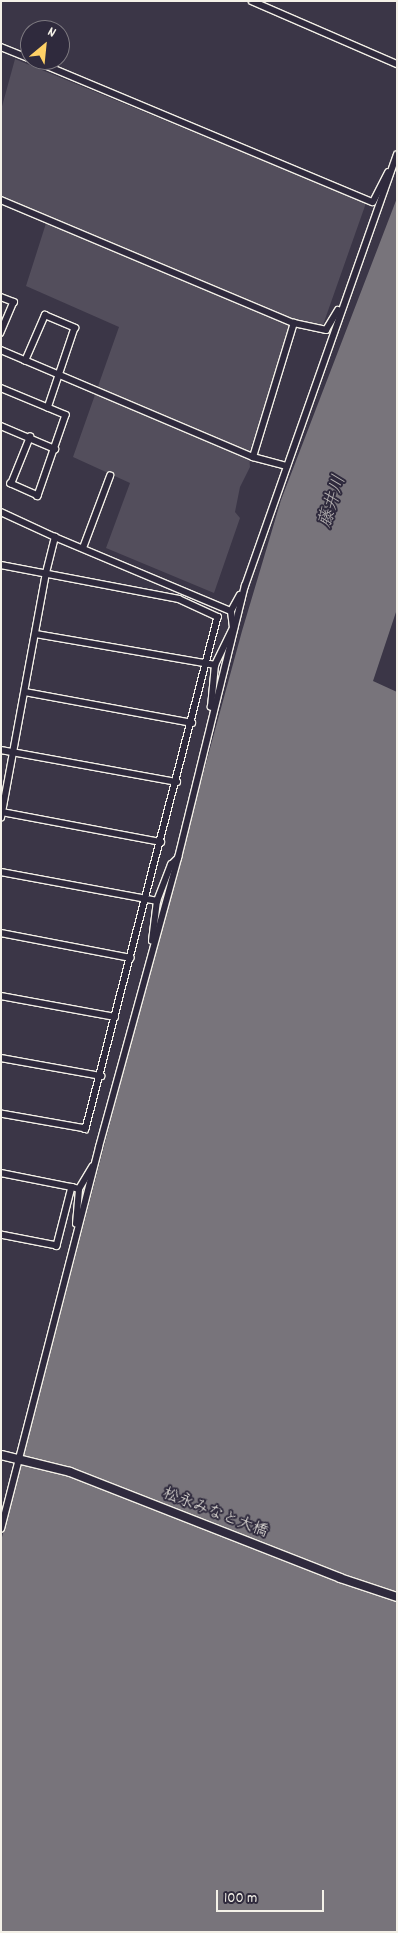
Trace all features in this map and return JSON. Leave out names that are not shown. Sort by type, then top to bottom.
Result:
[{"type":"street","points":[[252,1],[397,64]]},
{"type":"street","points":[[1,47],[20,55]]},
{"type":"street","points":[[57,70],[372,202],[385,174],[390,172]]},
{"type":"street","points":[[1,1529],[21,1459],[99,1146],[178,858],[245,586],[397,155]]},
{"type":"street","points":[[1,200],[294,324],[326,330],[344,302]]},
{"type":"street","points":[[1,297],[14,302],[1,333]]},
{"type":"street","points":[[25,360],[45,315],[75,328],[48,408]]},
{"type":"street","points":[[253,458],[294,324]]},
{"type":"street","points":[[1,350],[253,458],[287,466]]},
{"type":"street","points":[[1,388],[66,416],[38,496],[11,484],[30,437]]},
{"type":"street","points":[[1,426],[55,449]]},
{"type":"street","points":[[83,548],[110,476]]},
{"type":"street","points":[[1,512],[55,537],[232,611]]},
{"type":"street","points":[[55,537],[46,573],[2,815],[161,842]]},
{"type":"street","points":[[1,565],[179,598],[218,617],[147,899],[86,1129],[1,1114]]},
{"type":"street","points":[[214,708],[211,707],[215,665],[234,628],[232,611],[245,586]]},
{"type":"street","points":[[36,634],[207,666],[215,665]]},
{"type":"street","points":[[25,692],[192,723]]},
{"type":"street","points":[[1,750],[177,782]]},
{"type":"street","points":[[153,948],[157,901],[171,865],[178,858]]},
{"type":"street","points":[[1,872],[157,901]]},
{"type":"street","points":[[1,933],[131,958]]},
{"type":"street","points":[[1,996],[115,1017]]},
{"type":"street","points":[[1,1058],[101,1076]]},
{"type":"street","points":[[78,1228],[76,1224],[79,1189],[94,1163],[99,1146]]},
{"type":"street","points":[[1,1173],[79,1189]]},
{"type":"street","points":[[1,1235],[57,1246],[72,1187]]},
{"type":"street","name":"松永みなと大橋","points":[[1,1455],[70,1472],[340,1578],[397,1597]]},
{"type":"shaded area","points":[[15,59],[20,61],[20,70],[42,70],[366,203],[323,325],[294,322],[249,453],[250,467],[240,487],[235,512],[240,518],[214,593],[106,548],[130,483],[73,457],[119,327],[26,286],[48,217],[1,196],[1,110]]},
{"type":"water","name":"藤井川","points":[[397,198],[397,609],[373,681],[397,692],[397,1932],[1,1932],[1,1541],[157,943],[242,631],[281,500]]}]
